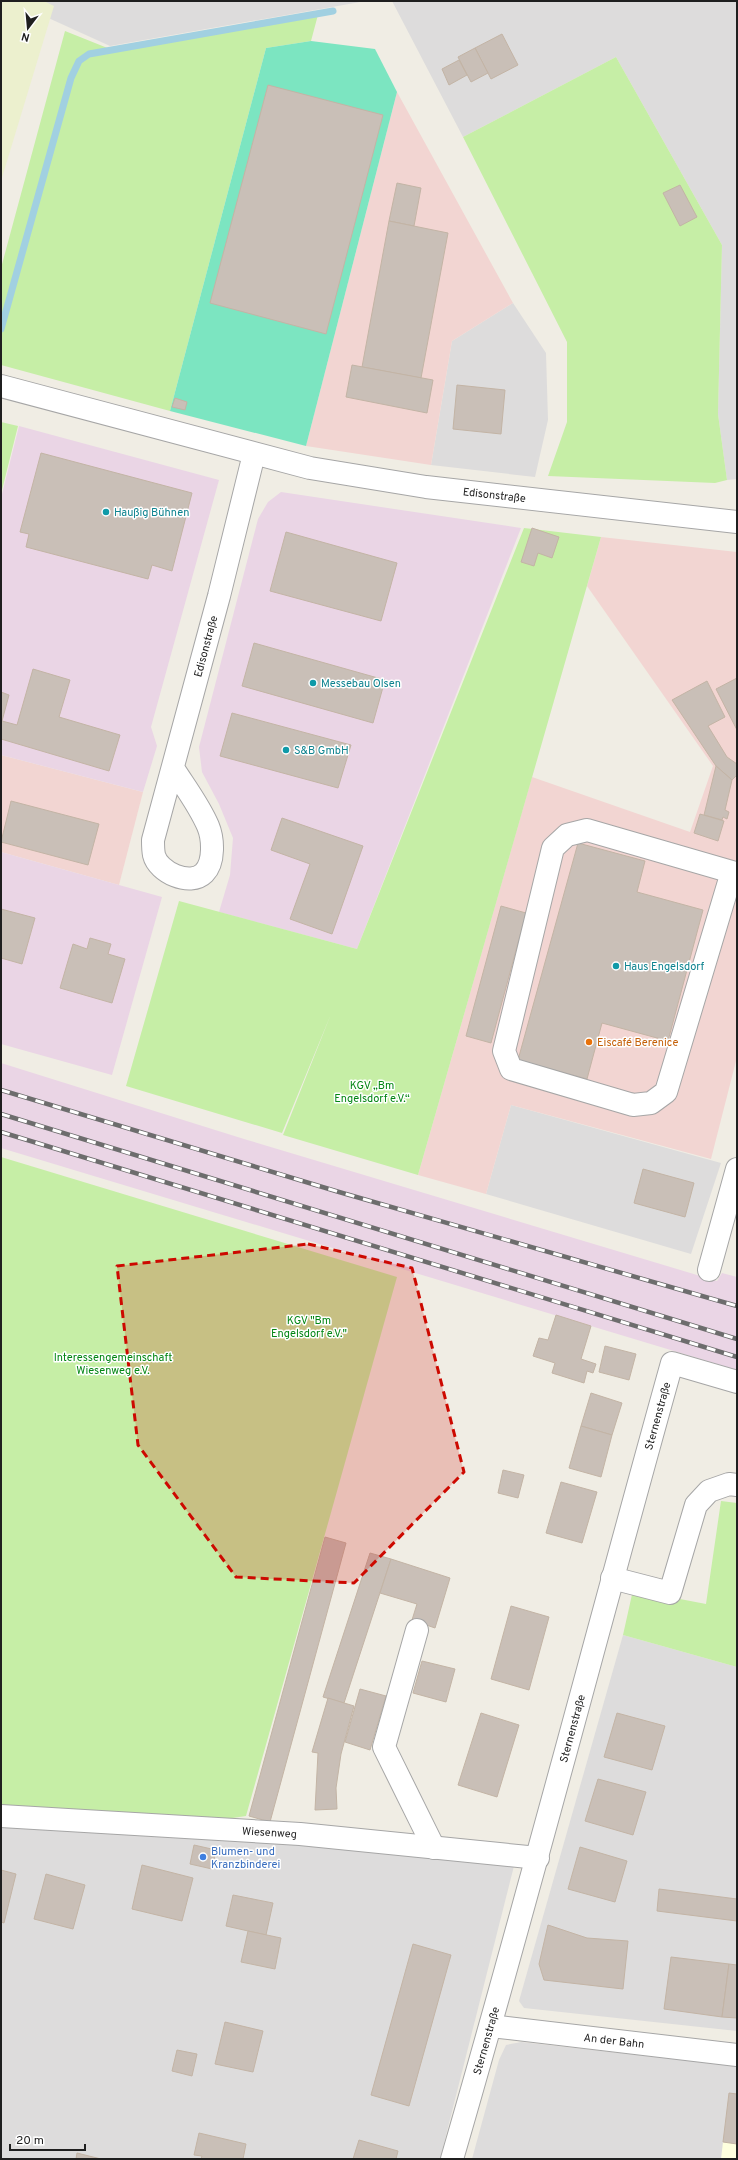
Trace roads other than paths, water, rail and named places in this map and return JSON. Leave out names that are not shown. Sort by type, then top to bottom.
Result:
[{"type":"street","name":"Edisonstraße","points":[[1,386],[310,468],[426,487],[737,522]]},
{"type":"street","name":"Edisonstraße","points":[[173,768],[219,596],[254,454]]},
{"type":"street","points":[[587,830],[734,873],[666,1092],[651,1103],[633,1105],[511,1069],[504,1051],[553,848],[567,836],[587,830]]},
{"type":"street","points":[[709,1270],[737,1169]]},
{"type":"street","name":"Sternenstraße","points":[[452,2159],[538,1858],[612,1578],[672,1363],[737,1382]]},
{"type":"street","points":[[612,1578],[670,1593],[696,1505],[709,1491],[729,1484],[737,1485]]},
{"type":"street","points":[[417,1630],[384,1747],[434,1848]]},
{"type":"street","name":"Wiesenweg","points":[[1,1816],[300,1834],[538,1858]]},
{"type":"street","name":"An der Bahn","points":[[491,2026],[737,2054]]},
{"type":"waterway","points":[[1,329],[71,78],[79,61],[89,54],[333,11]]},
{"type":"railway","points":[[1,1090],[339,1192],[737,1306]]},
{"type":"railway","points":[[1,1114],[737,1339]]},
{"type":"railway","points":[[1,1132],[737,1357]]},
{"type":"place","name":"Haußig Bühnen","points":[[106,512]]},
{"type":"place","name":"Messebau Olsen","points":[[313,683]]},
{"type":"place","name":"S&B GmbH","points":[[286,750]]},
{"type":"place","name":"Haus Engelsdorf","points":[[616,966]]},
{"type":"place","name":"Eiscafé Berenice","points":[[589,1042]]},
{"type":"place","name":"Blumen- und Kranzbinderei","points":[[203,1857]]},
{"type":"park label","name":"KGV „Bm Engelsdorf e.V.“","points":[[372,1091]]},
{"type":"park label","name":"KGV \"Bm Engelsdorf e.V.\"","points":[[309,1326]]},
{"type":"park label","name":"Interessengemeinschaft Wiesenweg e.V.","points":[[113,1363]]}]
